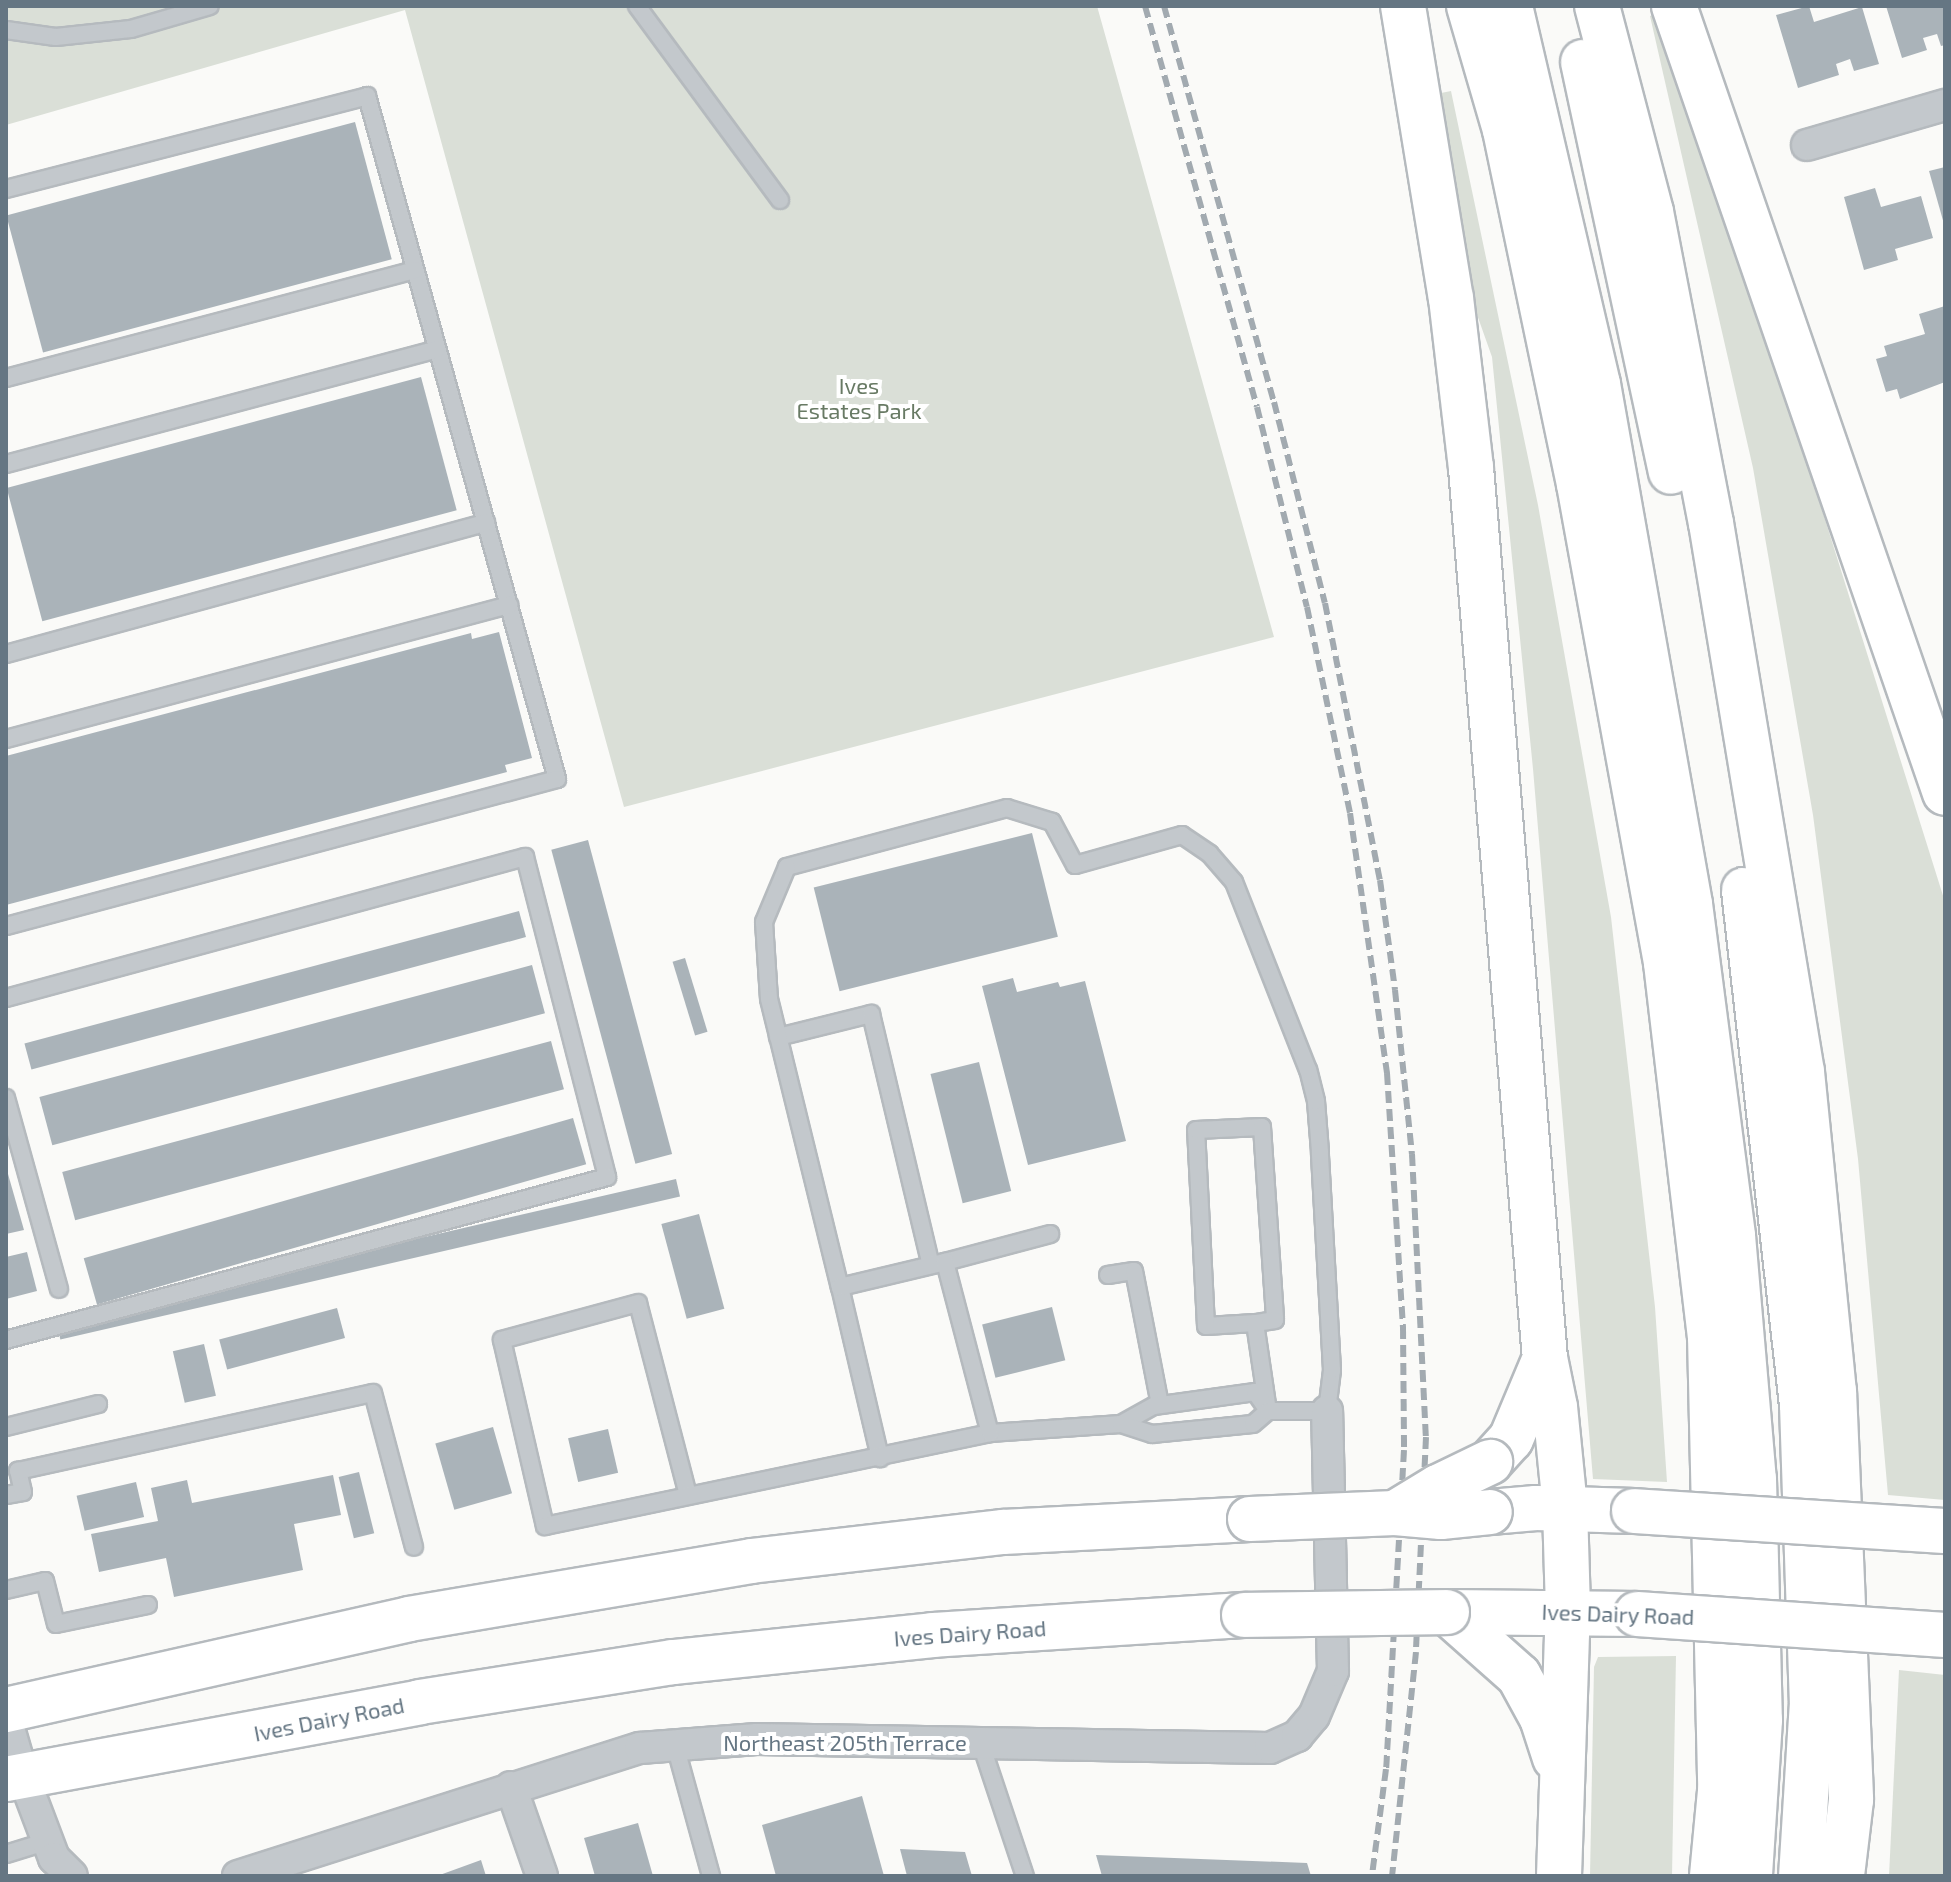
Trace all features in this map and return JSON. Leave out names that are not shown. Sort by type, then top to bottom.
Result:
[{"type":"main road","points":[[1403,6],[1444,251],[1471,468],[1545,1358],[1555,1407],[1565,1508],[1568,1611],[1559,1876]]},
{"type":"main road","points":[[1469,6],[1505,130],[1579,484],[1666,963],[1710,1336],[1720,1791],[1712,1876]]},
{"type":"main road","points":[[1510,6],[1598,384],[1697,952],[1733,1236],[1754,1479],[1760,1720],[1750,1876]]},
{"type":"main road","points":[[1571,6],[1679,509],[1739,851],[1802,1405],[1812,1702],[1801,1876]]},
{"type":"main road","points":[[1597,6],[1651,212],[1711,523],[1802,1072],[1834,1391],[1851,1800],[1842,1876]]},
{"type":"main road","points":[[1674,6],[1945,793]]},
{"type":"main road","points":[[1395,1513],[1438,1487],[1490,1462],[1511,1439],[1545,1358]]},
{"type":"main road","points":[[6,1710],[409,1619],[751,1561],[1003,1532],[1395,1513],[1441,1517],[1565,1508],[1945,1531]]},
{"type":"main road","points":[[1466,1611],[1503,1663],[1519,1676],[1542,1718],[1561,1777]]},
{"type":"main road","name":"Ives Dairy Road","points":[[14,1778],[420,1702],[673,1662],[913,1637],[1244,1615],[1466,1611],[1637,1614],[1945,1635]]},
{"type":"street","points":[[1807,145],[1945,105]]},
{"type":"street","name":"Northeast 205th Terrace","points":[[238,1876],[640,1748],[757,1739],[1270,1748],[1297,1736],[1314,1716],[1325,1697],[1333,1671],[1327,1411]]},
{"type":"street","points":[[6,1718],[14,1778],[54,1858],[72,1876]]},
{"type":"street","points":[[511,1787],[542,1876]]},
{"type":"lane","points":[[6,30],[56,37],[131,29],[164,13],[210,6]]},
{"type":"lane","points":[[637,6],[780,200]]},
{"type":"lane","points":[[6,189],[367,96],[557,779],[6,926]]},
{"type":"lane","points":[[6,378],[415,270]]},
{"type":"lane","points":[[6,464],[437,349]]},
{"type":"lane","points":[[6,654],[486,523]]},
{"type":"lane","points":[[6,739],[509,605]]},
{"type":"lane","points":[[688,1495],[638,1303],[502,1340],[545,1526],[880,1458],[990,1433],[1121,1424],[1152,1434],[1253,1424],[1268,1411],[1327,1411],[1332,1370],[1316,1101],[1308,1070],[1234,882],[1210,854],[1182,835],[1075,865],[1052,822],[1007,808],[787,867],[764,922],[769,999],[880,1458]]},
{"type":"lane","points":[[6,998],[525,857],[607,1177],[6,1340]]},
{"type":"lane","points":[[778,1037],[871,1014],[938,1264],[990,1433]]},
{"type":"lane","points":[[6,1098],[59,1289]]},
{"type":"lane","points":[[1262,1127],[1275,1320],[1255,1323],[1206,1326],[1196,1130],[1262,1127]]},
{"type":"lane","points":[[840,1287],[1050,1234]]},
{"type":"lane","points":[[1108,1275],[1134,1271],[1160,1405]]},
{"type":"lane","points":[[1255,1323],[1268,1411]]},
{"type":"lane","points":[[1121,1424],[1160,1405],[1255,1392],[1268,1411]]},
{"type":"lane","points":[[6,1495],[23,1492],[18,1471],[373,1393],[414,1547]]},
{"type":"lane","points":[[6,1427],[98,1404]]},
{"type":"lane","points":[[6,1590],[45,1581],[56,1624],[148,1605]]},
{"type":"lane","points":[[981,1744],[1025,1876]]},
{"type":"lane","points":[[675,1745],[711,1876]]},
{"type":"lane","points":[[6,1854],[48,1841]]},
{"type":"green space","name":"Ives Estates Park","points":[[6,6],[1097,6],[1274,637],[624,807],[405,10],[6,125]]},
{"type":"green space","points":[[1656,14],[1797,430],[1945,902],[1945,1500],[1888,1495],[1858,1159],[1813,815],[1753,468],[1650,16]]},
{"type":"green space","points":[[1451,91],[1538,505],[1611,917],[1655,1307],[1667,1482],[1593,1479],[1533,769],[1492,357],[1469,292],[1441,93]]},
{"type":"green space","points":[[1676,1656],[1672,1876],[1590,1876],[1594,1667],[1598,1657]]},
{"type":"green space","points":[[1899,1670],[1945,1675],[1945,1876],[1889,1876]]},
{"type":"building","points":[[1809,6],[1814,22],[1862,7],[1879,64],[1854,71],[1850,59],[1836,64],[1839,75],[1798,88],[1776,15]]},
{"type":"building","points":[[1886,6],[1945,6],[1945,45],[1941,46],[1937,34],[1923,38],[1927,50],[1902,58]]},
{"type":"building","points":[[355,122],[392,259],[43,353],[6,215]]},
{"type":"building","points":[[1945,167],[1945,224],[1944,224],[1929,171]]},
{"type":"building","points":[[1875,188],[1881,207],[1921,196],[1933,238],[1895,249],[1898,260],[1864,270],[1844,197]]},
{"type":"building","points":[[1945,306],[1945,382],[1900,399],[1897,389],[1886,392],[1876,359],[1887,356],[1884,346],[1925,334],[1919,314]]},
{"type":"building","points":[[421,377],[457,510],[42,621],[7,488]]},
{"type":"building","points":[[499,632],[532,758],[505,765],[507,772],[6,905],[6,756],[471,633],[472,639]]},
{"type":"building","points":[[1032,833],[1058,937],[840,991],[814,887]]},
{"type":"building","points":[[588,840],[672,1154],[635,1164],[551,850]]},
{"type":"building","points":[[519,911],[526,937],[31,1070],[24,1044]]},
{"type":"building","points":[[685,958],[708,1032],[695,1035],[673,962]]},
{"type":"building","points":[[532,965],[545,1013],[52,1145],[39,1097]]},
{"type":"building","points":[[1013,978],[1017,992],[1058,982],[1060,987],[1085,981],[1126,1141],[1028,1165],[982,986]]},
{"type":"building","points":[[551,1041],[564,1089],[75,1220],[62,1172]]},
{"type":"building","points":[[979,1062],[1011,1191],[963,1203],[930,1074]]},
{"type":"building","points":[[573,1118],[586,1164],[97,1304],[84,1258]]},
{"type":"building","points":[[6,1167],[24,1230],[6,1234]]},
{"type":"building","points":[[676,1179],[680,1197],[60,1340],[56,1322]]},
{"type":"building","points":[[699,1214],[724,1309],[687,1319],[661,1224]]},
{"type":"building","points":[[27,1252],[37,1291],[6,1299],[6,1257]]},
{"type":"building","points":[[1052,1307],[1065,1360],[995,1378],[982,1324]]},
{"type":"building","points":[[337,1308],[345,1338],[227,1370],[219,1340]]},
{"type":"building","points":[[204,1344],[216,1396],[185,1403],[173,1351]]},
{"type":"building","points":[[493,1427],[512,1493],[454,1510],[435,1444]]},
{"type":"building","points":[[608,1429],[618,1473],[578,1482],[568,1438]]},
{"type":"building","points":[[359,1472],[374,1533],[354,1538],[339,1477]]},
{"type":"building","points":[[333,1475],[341,1515],[294,1524],[303,1570],[174,1597],[166,1558],[99,1572],[91,1534],[158,1521],[151,1488],[187,1480],[192,1503]]},
{"type":"building","points":[[136,1482],[144,1517],[85,1531],[77,1496]]},
{"type":"building","points":[[862,1796],[884,1876],[776,1876],[762,1825]]},
{"type":"building","points":[[638,1823],[653,1876],[595,1876],[584,1838]]},
{"type":"building","points":[[900,1849],[965,1852],[972,1876],[907,1876]]},
{"type":"building","points":[[1096,1855],[1307,1863],[1311,1876],[1102,1876]]},
{"type":"building","points":[[481,1860],[486,1876],[437,1876]]},
{"type":"railway","points":[[1145,6],[1257,407],[1307,607],[1350,813],[1387,1073],[1403,1327],[1404,1450],[1386,1769],[1372,1876]]},
{"type":"railway","points":[[1164,6],[1274,402],[1325,603],[1380,880],[1395,990],[1412,1154],[1426,1437],[1416,1652],[1392,1876]]}]
